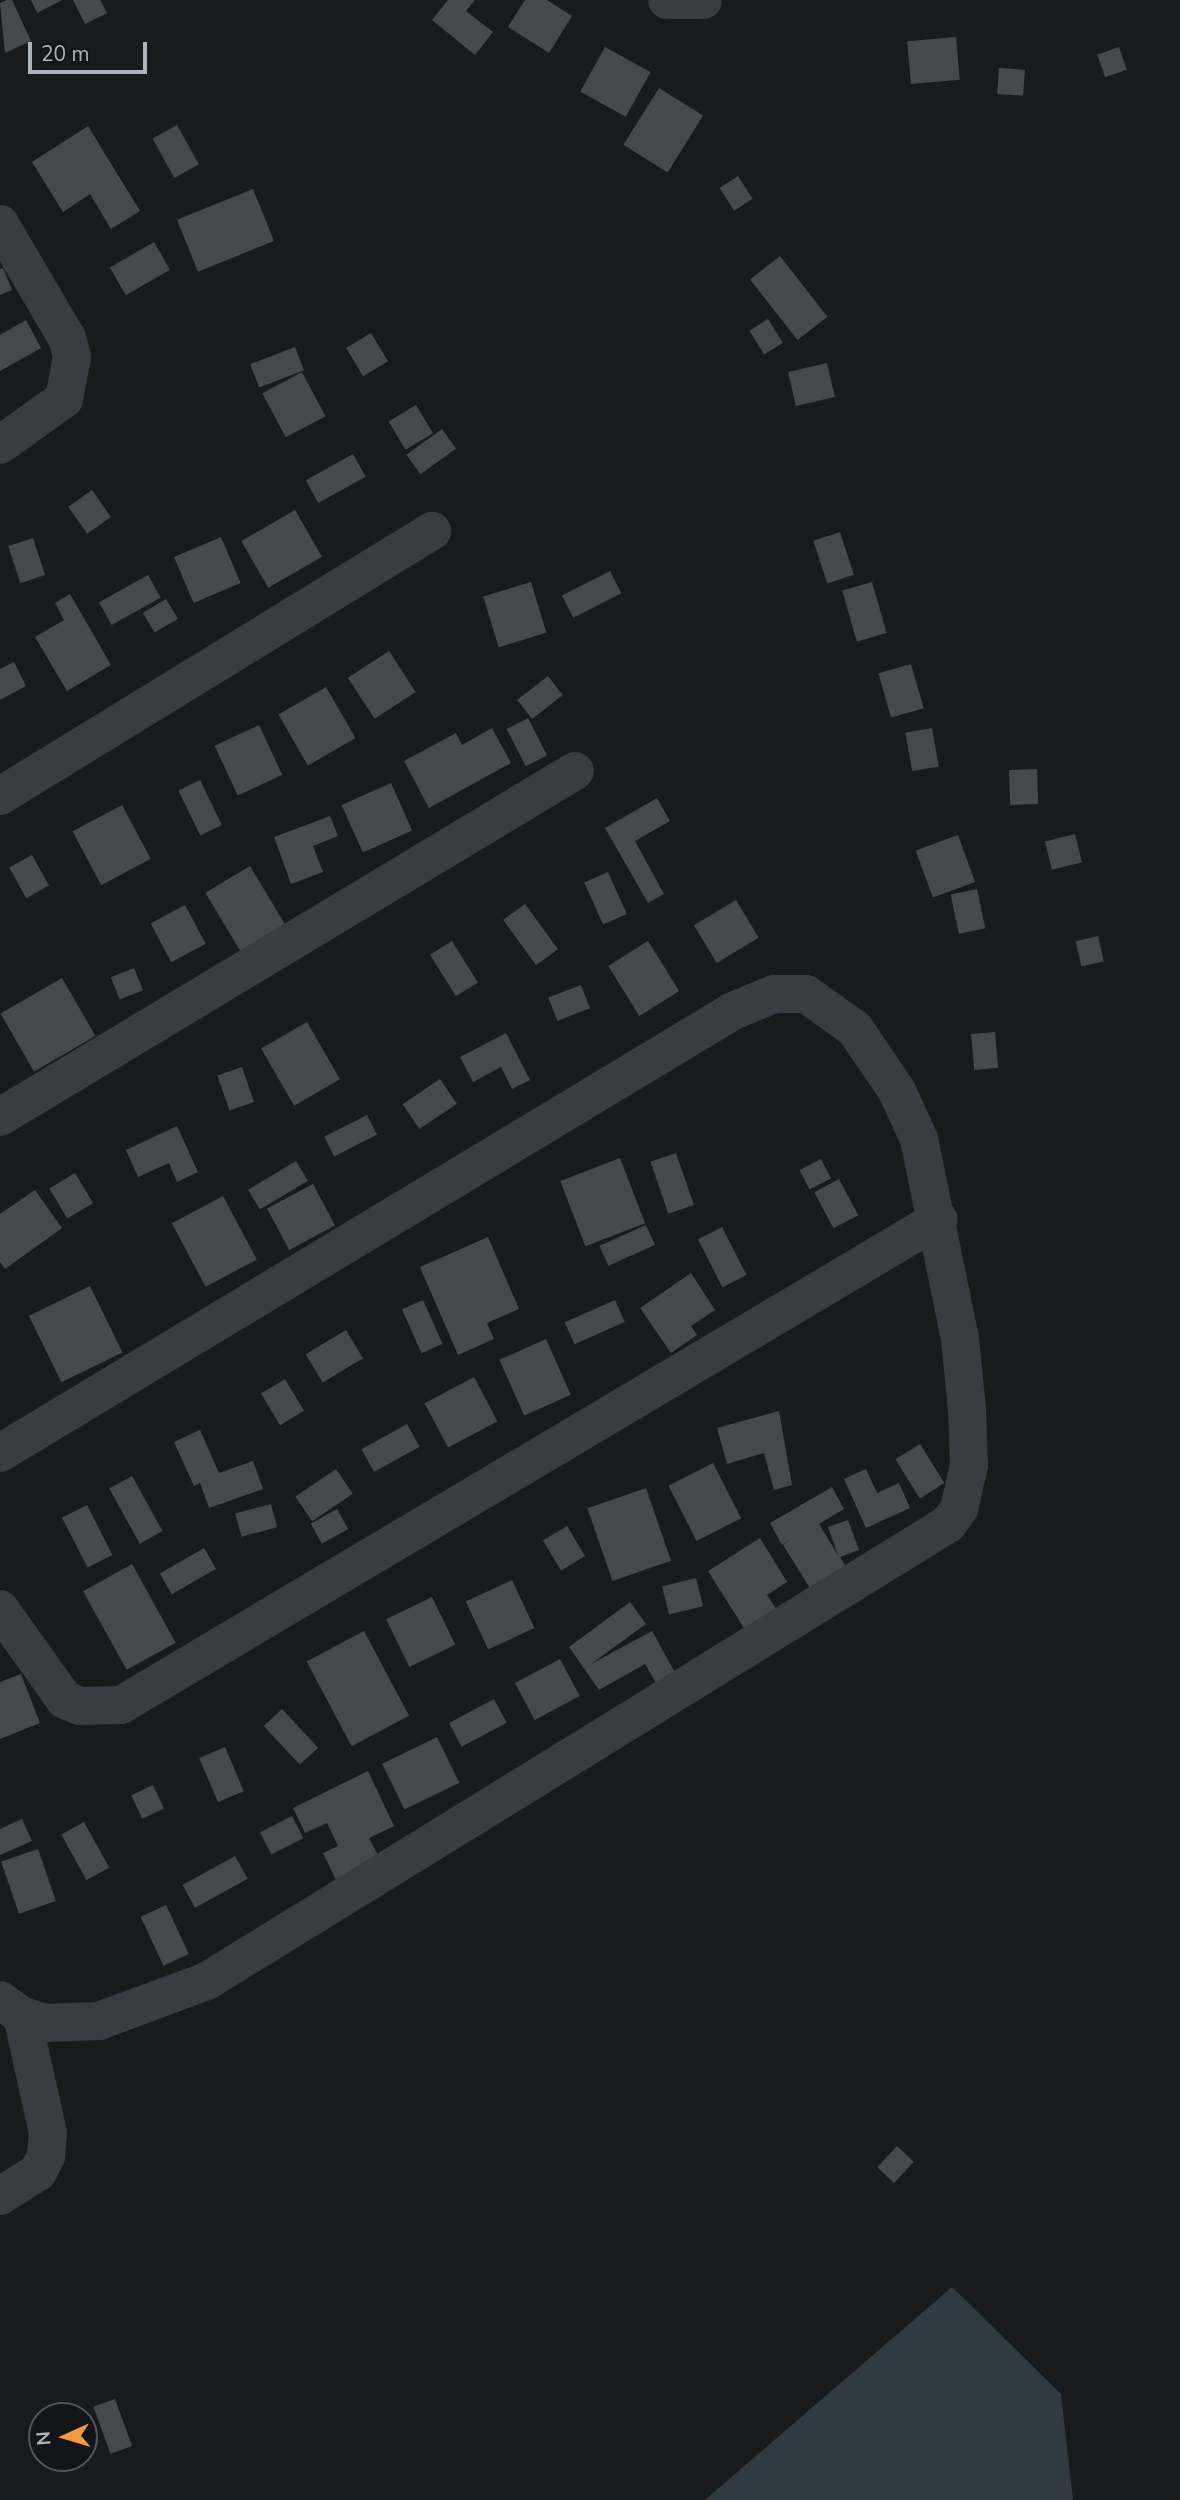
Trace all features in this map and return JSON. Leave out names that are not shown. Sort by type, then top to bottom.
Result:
[{"type":"street","points":[[667,0],[703,0]]},
{"type":"street","points":[[0,224],[67,338],[72,357],[64,399],[0,445]]},
{"type":"street","points":[[0,796],[432,531]]},
{"type":"street","points":[[0,1117],[575,771]]},
{"type":"street","points":[[0,1453],[733,1011],[774,994],[806,994],[826,1005],[873,1053],[919,1139],[939,1219],[960,1339],[969,1465],[959,1509],[948,1524],[206,1981],[99,2021],[66,2024],[11,2008]]},
{"type":"street","points":[[0,1609],[65,1700],[80,1706],[121,1705],[939,1219]]},
{"type":"street","points":[[0,2196],[38,2172],[46,2156],[48,2133],[11,2008]]},
{"type":"shaded area","points":[[952,2287],[1061,2394],[1073,2500],[705,2500]]},
{"type":"building","points":[[12,0],[31,41],[5,53],[0,3]]},
{"type":"building","points":[[31,0],[62,0],[37,13]]},
{"type":"building","points":[[73,0],[100,0],[107,13],[85,24]]},
{"type":"building","points":[[448,0],[475,0],[466,11],[493,32],[475,55],[432,20]]},
{"type":"building","points":[[525,0],[547,0],[572,16],[549,53],[508,27]]},
{"type":"building","points":[[956,37],[960,80],[911,84],[907,41]]},
{"type":"building","points":[[605,47],[650,72],[626,117],[580,92]]},
{"type":"building","points":[[1119,47],[1127,70],[1105,77],[1097,54]]},
{"type":"building","points":[[999,68],[1025,70],[1023,96],[997,94]]},
{"type":"building","points":[[659,88],[703,116],[668,172],[623,145]]},
{"type":"building","points":[[177,125],[199,164],[174,178],[153,139]]},
{"type":"building","points":[[88,126],[140,211],[111,229],[90,194],[63,212],[32,162]]},
{"type":"building","points":[[738,176],[753,199],[734,211],[720,188]]},
{"type":"building","points":[[253,189],[274,241],[198,272],[177,220]]},
{"type":"building","points":[[154,242],[170,270],[126,295],[110,268]]},
{"type":"building","points":[[780,256],[827,317],[797,340],[750,279]]},
{"type":"building","points":[[3,268],[12,290],[0,295],[0,269]]},
{"type":"building","points":[[768,319],[783,343],[764,354],[749,331]]},
{"type":"building","points":[[26,320],[41,348],[0,371],[0,335]]},
{"type":"building","points":[[371,333],[388,361],[363,376],[346,348]]},
{"type":"building","points":[[295,347],[304,370],[259,388],[250,364]]},
{"type":"building","points":[[827,363],[835,397],[796,406],[788,372]]},
{"type":"building","points":[[302,372],[325,416],[286,437],[262,393]]},
{"type":"building","points":[[416,405],[433,433],[406,450],[389,421]]},
{"type":"building","points":[[442,429],[456,448],[421,474],[406,455]]},
{"type":"building","points":[[353,454],[366,477],[318,503],[306,480]]},
{"type":"building","points":[[92,490],[111,517],[87,534],[68,507]]},
{"type":"building","points":[[295,510],[322,557],[268,588],[241,541]]},
{"type":"building","points":[[840,532],[854,575],[827,583],[813,541]]},
{"type":"building","points":[[221,537],[241,583],[194,603],[174,557]]},
{"type":"building","points":[[33,538],[45,575],[20,583],[8,546]]},
{"type":"building","points":[[610,571],[621,593],[573,618],[562,596]]},
{"type":"building","points":[[148,575],[161,598],[112,625],[99,602]]},
{"type":"building","points":[[531,582],[546,633],[499,647],[483,597]]},
{"type":"building","points":[[872,582],[887,633],[857,641],[842,591]]},
{"type":"building","points":[[70,594],[111,665],[67,691],[35,637],[64,620],[55,603]]},
{"type":"building","points":[[166,599],[178,619],[155,633],[143,613]]},
{"type":"building","points":[[389,651],[416,692],[375,719],[348,678]]},
{"type":"building","points":[[14,662],[26,686],[0,700],[0,669]]},
{"type":"building","points":[[911,664],[924,708],[891,718],[878,673]]},
{"type":"building","points":[[548,676],[563,695],[532,719],[517,700]]},
{"type":"building","points":[[326,687],[356,738],[308,766],[278,714]]},
{"type":"building","points":[[528,718],[547,755],[526,766],[507,729]]},
{"type":"building","points":[[259,725],[282,775],[238,796],[215,746]]},
{"type":"building","points":[[492,728],[511,763],[429,808],[404,761],[456,733],[462,745]]},
{"type":"building","points":[[932,728],[939,766],[912,771],[905,733]]},
{"type":"building","points":[[1037,769],[1038,804],[1010,805],[1009,770]]},
{"type":"building","points":[[200,780],[222,825],[200,835],[178,791]]},
{"type":"building","points":[[391,783],[412,831],[363,852],[342,805]]},
{"type":"building","points":[[657,798],[670,821],[635,841],[664,894],[648,903],[605,828]]},
{"type":"building","points":[[122,805],[151,859],[101,885],[73,831]]},
{"type":"building","points":[[330,816],[338,836],[313,846],[323,872],[291,884],[274,837]]},
{"type":"building","points":[[1075,834],[1082,862],[1052,870],[1045,841]]},
{"type":"building","points":[[958,835],[975,882],[933,897],[916,850]]},
{"type":"building","points":[[32,855],[49,886],[26,898],[9,868]]},
{"type":"building","points":[[250,866],[287,928],[243,954],[205,893]]},
{"type":"building","points":[[608,872],[627,914],[603,925],[584,883]]},
{"type":"building","points":[[977,889],[985,928],[959,934],[951,895]]},
{"type":"building","points":[[736,900],[759,938],[717,963],[694,925]]},
{"type":"building","points":[[525,904],[558,949],[536,965],[503,920]]},
{"type":"building","points":[[185,905],[206,944],[171,962],[151,923]]},
{"type":"building","points":[[1098,936],[1104,961],[1081,967],[1076,941]]},
{"type":"building","points":[[452,941],[478,983],[456,996],[430,955]]},
{"type":"building","points":[[648,941],[679,991],[639,1016],[608,966]]},
{"type":"building","points":[[134,968],[143,990],[120,1000],[111,977]]},
{"type":"building","points":[[62,978],[96,1036],[34,1072],[1,1014]]},
{"type":"building","points":[[581,985],[590,1008],[557,1021],[548,998]]},
{"type":"building","points":[[307,1022],[340,1079],[294,1106],[261,1048]]},
{"type":"building","points":[[995,1032],[998,1068],[974,1070],[971,1034]]},
{"type":"building","points":[[506,1033],[530,1080],[512,1089],[501,1067],[473,1082],[460,1057]]},
{"type":"building","points":[[242,1067],[254,1102],[229,1110],[217,1075]]},
{"type":"building","points":[[440,1079],[457,1104],[419,1129],[403,1104]]},
{"type":"building","points":[[367,1115],[377,1135],[334,1156],[324,1137]]},
{"type":"building","points":[[177,1126],[198,1172],[177,1182],[169,1163],[138,1177],[126,1150]]},
{"type":"building","points":[[676,1153],[694,1205],[668,1214],[650,1162]]},
{"type":"building","points":[[620,1158],[645,1223],[585,1246],[560,1181]]},
{"type":"building","points":[[821,1159],[831,1179],[810,1189],[800,1170]]},
{"type":"building","points":[[296,1161],[308,1181],[260,1210],[248,1190]]},
{"type":"building","points":[[75,1173],[93,1203],[67,1218],[49,1188]]},
{"type":"building","points":[[839,1179],[858,1215],[834,1228],[814,1192]]},
{"type":"building","points":[[313,1184],[335,1225],[289,1250],[267,1208]]},
{"type":"building","points":[[35,1190],[62,1228],[5,1269],[0,1262],[0,1214]]},
{"type":"building","points":[[223,1196],[257,1260],[206,1287],[172,1223]]},
{"type":"building","points":[[646,1225],[655,1245],[608,1266],[599,1246]]},
{"type":"building","points":[[722,1227],[747,1275],[722,1287],[698,1239]]},
{"type":"building","points":[[488,1237],[519,1309],[487,1323],[494,1339],[458,1355],[420,1267]]},
{"type":"building","points":[[691,1273],[715,1310],[691,1326],[697,1335],[671,1353],[640,1308]]},
{"type":"building","points":[[90,1286],[122,1353],[61,1382],[29,1316]]},
{"type":"building","points":[[423,1300],[443,1344],[422,1353],[402,1309]]},
{"type":"building","points":[[615,1300],[625,1322],[575,1344],[565,1322]]},
{"type":"building","points":[[346,1330],[363,1358],[323,1382],[306,1354]]},
{"type":"building","points":[[546,1339],[571,1395],[524,1415],[499,1360]]},
{"type":"building","points":[[474,1377],[497,1421],[448,1447],[425,1403]]},
{"type":"building","points":[[285,1379],[304,1411],[280,1425],[261,1393]]},
{"type":"building","points":[[779,1411],[792,1485],[774,1490],[764,1453],[727,1464],[717,1428]]},
{"type":"building","points":[[407,1424],[420,1447],[374,1472],[362,1449]]},
{"type":"building","points":[[200,1430],[219,1473],[253,1461],[263,1489],[209,1508],[200,1483],[194,1486],[174,1442]]},
{"type":"building","points":[[920,1444],[944,1483],[920,1498],[895,1459]]},
{"type":"building","points":[[713,1463],[741,1518],[697,1541],[668,1486]]},
{"type":"building","points":[[336,1469],[353,1494],[312,1521],[295,1496]]},
{"type":"building","points":[[866,1469],[877,1493],[899,1483],[910,1508],[866,1528],[844,1479]]},
{"type":"building","points":[[132,1476],[163,1531],[140,1544],[109,1489]]},
{"type":"building","points":[[832,1487],[844,1509],[819,1524],[838,1555],[828,1527],[848,1520],[859,1550],[840,1557],[848,1570],[813,1593],[783,1545],[790,1540],[782,1545],[770,1523]]},
{"type":"building","points":[[646,1488],[671,1561],[612,1581],[587,1508]]},
{"type":"building","points":[[271,1504],[277,1527],[241,1537],[235,1514]]},
{"type":"building","points":[[87,1505],[112,1555],[87,1568],[62,1518]]},
{"type":"building","points":[[337,1509],[348,1529],[322,1544],[311,1524]]},
{"type":"building","points":[[567,1526],[585,1556],[561,1570],[543,1540]]},
{"type":"building","points":[[760,1538],[787,1582],[767,1595],[779,1613],[747,1633],[708,1571]]},
{"type":"building","points":[[204,1548],[216,1569],[172,1594],[160,1574]]},
{"type":"building","points":[[132,1564],[176,1643],[127,1670],[83,1591]]},
{"type":"building","points":[[696,1578],[703,1606],[669,1615],[662,1586]]},
{"type":"building","points":[[512,1580],[534,1628],[488,1650],[466,1602]]},
{"type":"building","points":[[432,1597],[455,1645],[409,1667],[386,1619]]},
{"type":"building","points":[[630,1602],[646,1624],[591,1664],[652,1631],[682,1685],[663,1695],[645,1664],[599,1690],[569,1647]]},
{"type":"building","points":[[364,1631],[409,1716],[352,1746],[307,1662]]},
{"type":"building","points":[[560,1659],[580,1696],[535,1720],[515,1683]]},
{"type":"building","points":[[21,1674],[40,1723],[0,1739],[0,1682]]},
{"type":"building","points":[[494,1699],[507,1723],[462,1747],[449,1723]]},
{"type":"building","points":[[282,1709],[318,1748],[300,1765],[264,1726]]},
{"type":"building","points":[[437,1737],[459,1783],[405,1810],[382,1764]]},
{"type":"building","points":[[225,1747],[244,1791],[218,1802],[199,1758]]},
{"type":"building","points":[[368,1771],[394,1826],[369,1838],[380,1859],[336,1880],[323,1853],[338,1846],[327,1823],[305,1833],[293,1808]]},
{"type":"building","points":[[153,1785],[164,1809],[142,1819],[131,1795]]},
{"type":"building","points":[[292,1816],[303,1838],[271,1855],[260,1832]]},
{"type":"building","points":[[22,1819],[32,1841],[0,1855],[0,1829]]},
{"type":"building","points":[[84,1822],[109,1867],[86,1880],[61,1835]]},
{"type":"building","points":[[38,1849],[56,1901],[19,1914],[1,1862]]},
{"type":"building","points":[[235,1856],[248,1879],[195,1908],[183,1885]]},
{"type":"building","points":[[166,1905],[189,1954],[163,1966],[141,1917]]},
{"type":"building","points":[[897,2146],[914,2162],[894,2183],[877,2167]]},
{"type":"building","points":[[115,2399],[132,2446],[110,2454],[98,2420],[98,2405]]}]
